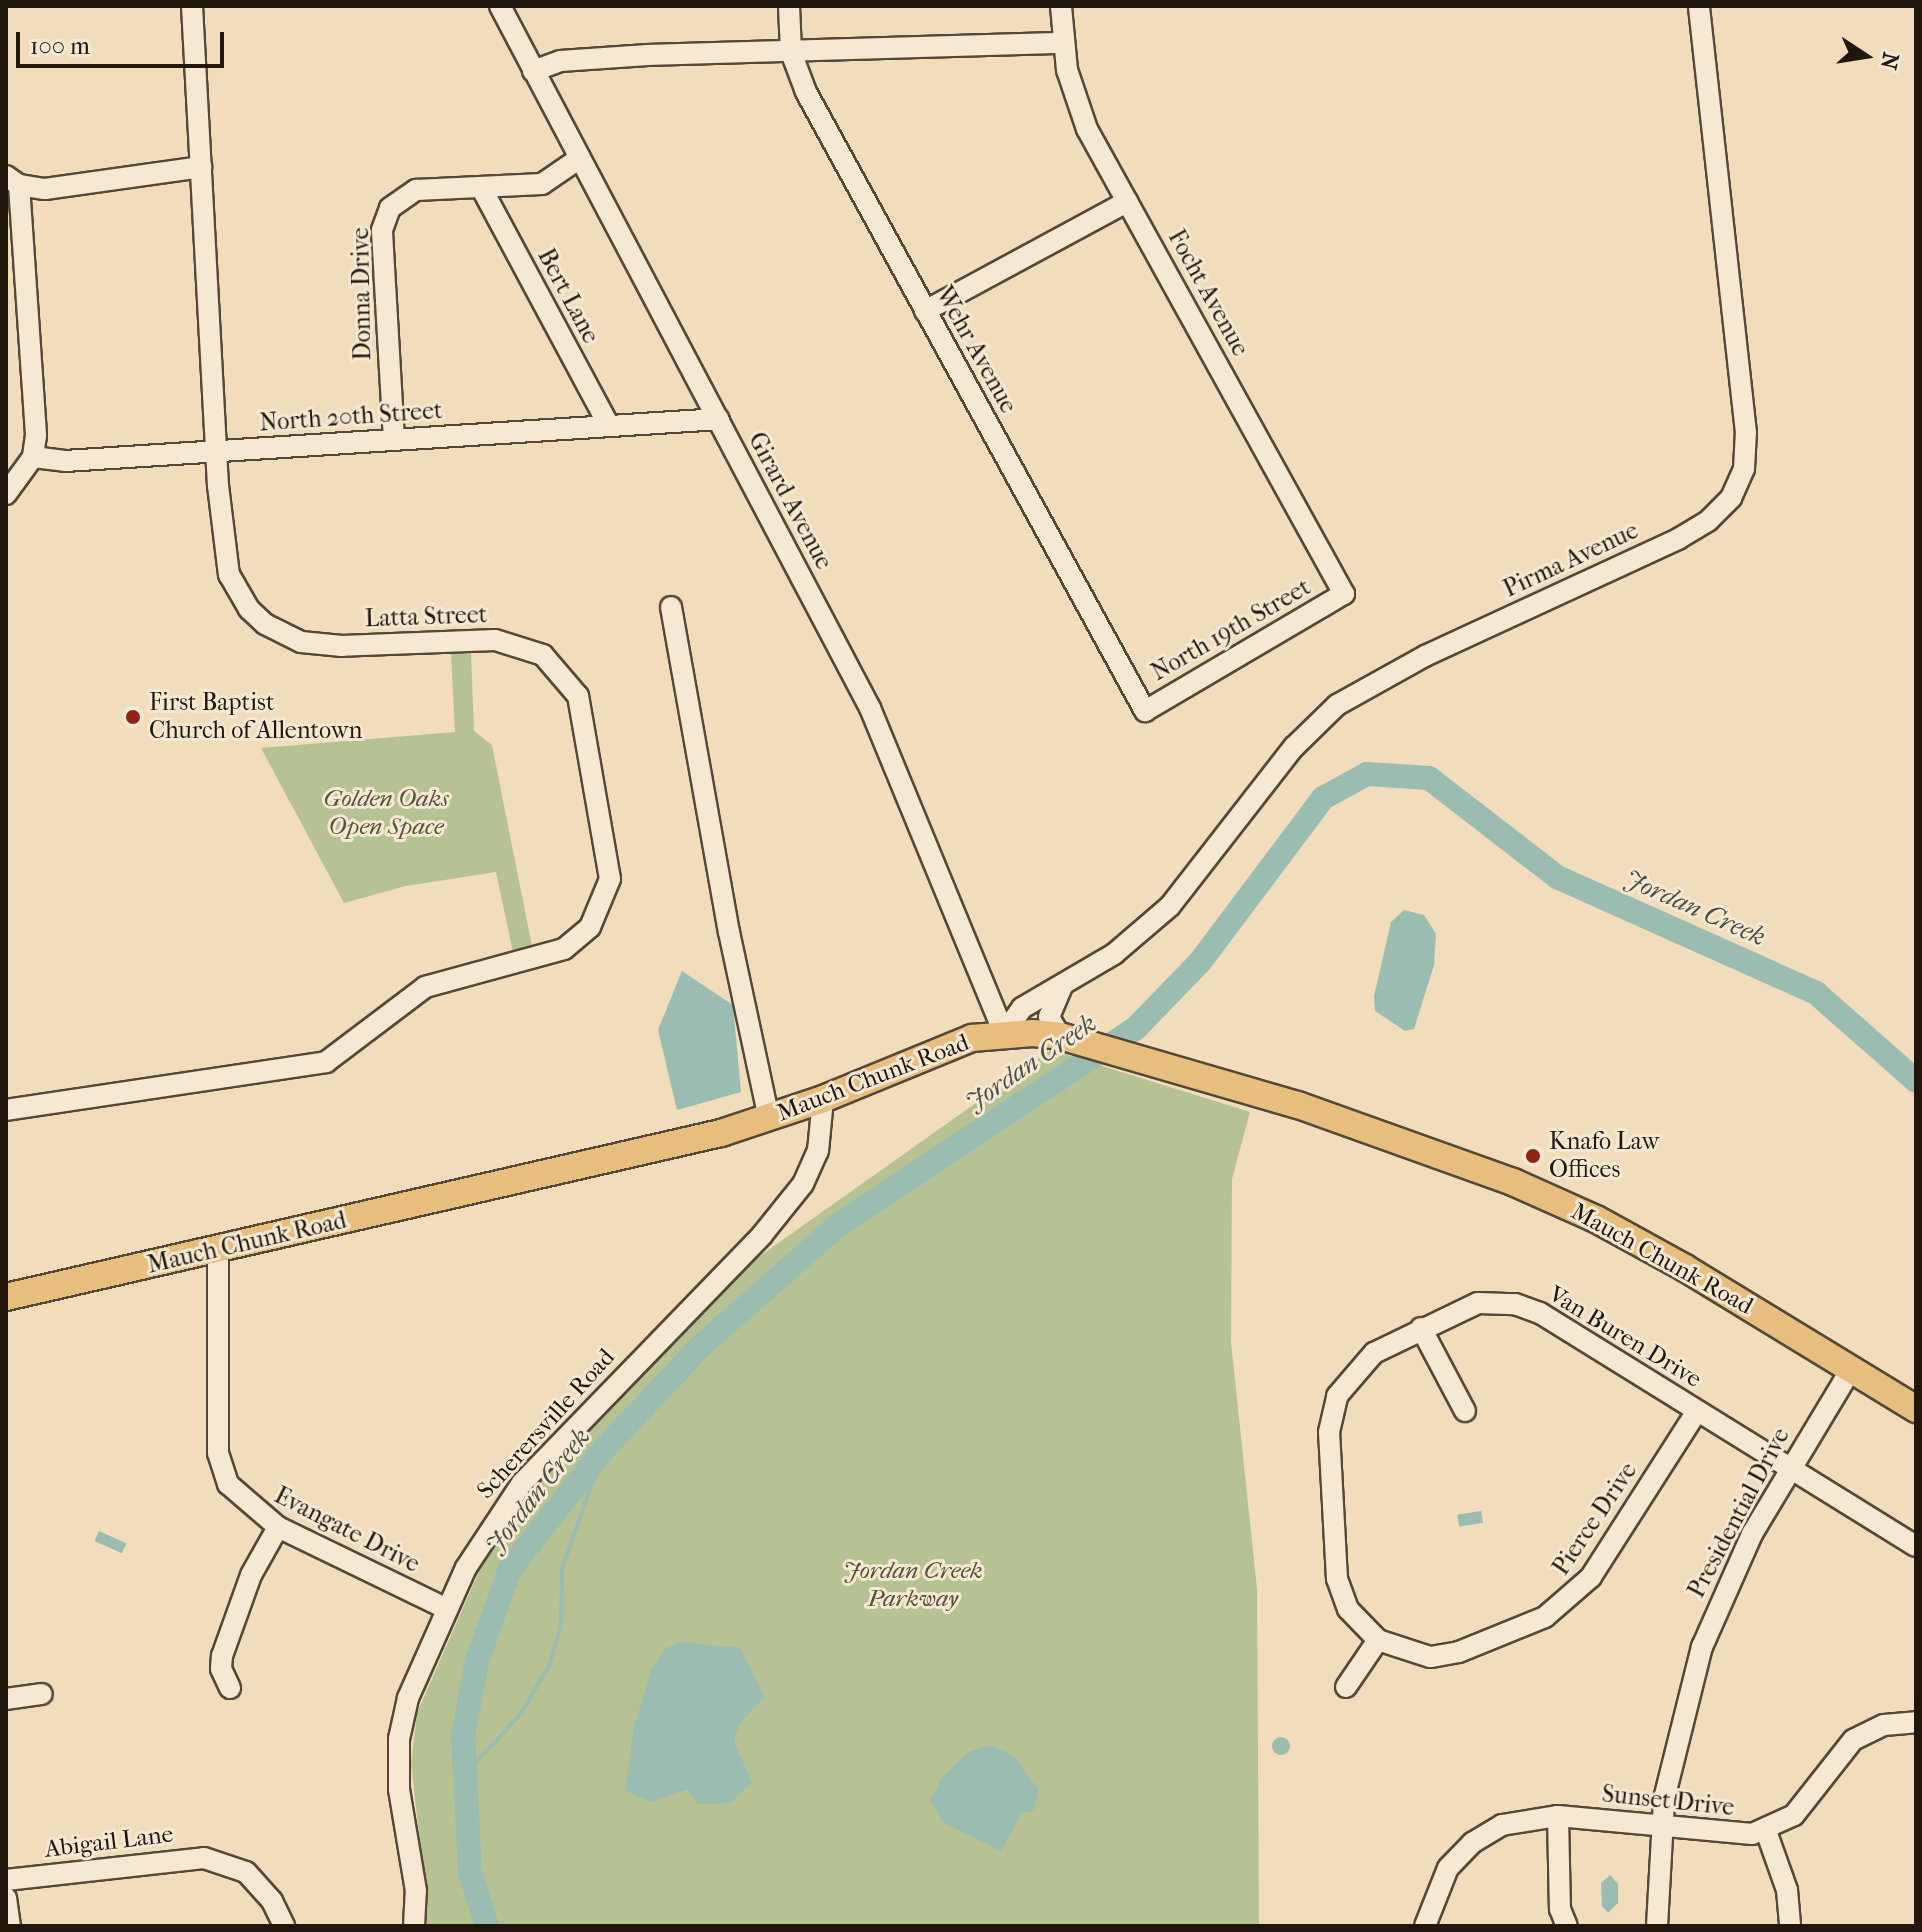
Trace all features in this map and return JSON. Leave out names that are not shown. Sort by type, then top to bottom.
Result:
[{"type":"main road","name":"Mauch Chunk Road","points":[[6,1297],[769,1119],[962,1042],[1004,1033],[1060,1036],[1365,1127],[1549,1198],[1685,1268],[1916,1409]]},
{"type":"street","name":"Latta Street","points":[[6,1110],[326,1062],[425,987],[564,949],[590,927],[606,897],[610,858],[578,696],[557,667],[533,649],[495,640],[315,645],[265,624],[249,609],[229,575],[217,451],[192,6]]},
{"type":"street","name":"Girard Avenue","points":[[500,6],[870,708],[1004,1033]]},
{"type":"street","name":"Wehr Avenue","points":[[789,6],[791,52],[813,106],[1145,711]]},
{"type":"street","name":"Focht Avenue","points":[[1061,6],[1063,43],[1076,103],[1127,202],[1344,594]]},
{"type":"street","name":"Pirma Avenue","points":[[1004,1033],[1022,1008],[1114,954],[1170,906],[1294,747],[1337,705],[1425,656],[1678,539],[1708,521],[1731,498],[1744,469],[1746,433],[1699,6]]},
{"type":"street","points":[[533,71],[560,61],[1063,43]]},
{"type":"street","name":"Donna Drive","points":[[394,440],[384,219],[399,199],[416,190],[542,184],[580,158]]},
{"type":"street","points":[[6,494],[33,457],[36,435],[12,180],[45,189],[201,167]]},
{"type":"street","name":"Bert Lane","points":[[482,189],[609,426]]},
{"type":"street","points":[[925,311],[1127,202]]},
{"type":"street","name":"North 20th Street","points":[[33,457],[65,461],[719,419]]},
{"type":"street","name":"North 19th Street","points":[[1145,711],[1344,594]]},
{"type":"street","points":[[671,607],[729,932],[769,1119]]},
{"type":"street","points":[[1060,1036],[1049,1017],[1062,987]]},
{"type":"street","name":"Scherersville Road","points":[[414,1926],[416,1891],[399,1789],[399,1739],[408,1698],[447,1609],[488,1528],[514,1491],[762,1235],[803,1184],[818,1151],[823,1099]]},
{"type":"street","name":"Evangate Drive","points":[[218,1250],[218,1453],[237,1497],[278,1527],[447,1609]]},
{"type":"street","name":"Van Buren Drive","points":[[1329,1432],[1345,1381],[1374,1353],[1478,1303],[1515,1304],[1540,1313],[1916,1546]]},
{"type":"street","points":[[1421,1328],[1465,1411]]},
{"type":"street","name":"Presidential Drive","points":[[1657,1926],[1661,1827],[1674,1745],[1702,1647],[1732,1573],[1851,1369]]},
{"type":"street","name":"Pierce Drive","points":[[1329,1432],[1337,1579],[1348,1609],[1378,1640],[1413,1655],[1448,1655],[1563,1606],[1591,1577],[1697,1411]]},
{"type":"street","points":[[230,1688],[221,1669],[222,1656],[251,1575],[278,1527]]},
{"type":"street","points":[[1346,1687],[1378,1640]]},
{"type":"street","points":[[6,1699],[42,1694]]},
{"type":"street","name":"Sunset Drive","points":[[1425,1926],[1439,1882],[1472,1843],[1502,1825],[1558,1816],[1735,1836],[1766,1831],[1809,1800],[1832,1761],[1853,1740],[1884,1725],[1916,1722]]},
{"type":"street","points":[[1558,1816],[1560,1909],[1567,1926]]},
{"type":"street","points":[[1766,1831],[1787,1890],[1790,1926]]},
{"type":"street","name":"Abigail Lane","points":[[6,1880],[204,1858],[246,1872],[272,1901],[284,1926]]},
{"type":"street","points":[[6,1898],[10,1926]]},
{"type":"green space","name":"Golden Oaks Open Space","points":[[471,652],[474,731],[492,745],[532,946],[513,952],[496,872],[406,886],[344,903],[261,748],[455,732],[451,653]]},
{"type":"green space","name":"Jordan Creek Parkway","points":[[1051,1050],[1250,1112],[1232,1179],[1231,1342],[1257,1589],[1259,1926],[423,1926],[427,1904],[411,1763],[417,1713],[492,1542],[543,1474],[757,1258]]},
{"type":"water","points":[[1404,910],[1424,915],[1436,934],[1434,965],[1414,1029],[1405,1031],[1375,1011],[1374,996],[1391,922]]},
{"type":"water","points":[[682,971],[733,1005],[741,1092],[677,1110],[658,1030]]},
{"type":"water","points":[[1481,1511],[1483,1523],[1459,1527],[1457,1515]]},
{"type":"water","points":[[99,1531],[126,1543],[122,1553],[95,1541]]},
{"type":"water","points":[[680,1642],[740,1648],[765,1697],[740,1723],[734,1741],[752,1783],[730,1803],[698,1804],[687,1790],[650,1802],[625,1790],[634,1727],[651,1671],[666,1648]]},
{"type":"water","points":[[1281,1737],[1290,1746],[1281,1755],[1272,1746]]},
{"type":"water","points":[[991,1745],[1013,1756],[1039,1790],[1033,1812],[1022,1813],[1001,1851],[942,1822],[930,1800],[942,1778],[968,1752]]},
{"type":"water","points":[[1610,1875],[1618,1884],[1618,1903],[1608,1913],[1602,1906],[1601,1883]]},
{"type":"waterway","name":"Jordan Creek","points":[[487,1926],[470,1873],[463,1736],[477,1661],[510,1569],[604,1449],[701,1346],[837,1226],[1136,1028],[1200,962],[1323,798],[1367,774],[1429,778],[1557,877],[1816,993],[1916,1081]]},
{"type":"waterway","points":[[465,1774],[519,1716],[549,1666],[561,1626],[562,1569],[604,1449]]},
{"type":"place","name":"First Baptist Church of Allentown","points":[[133,717]]},
{"type":"place","name":"Knafo Law Offices","points":[[1533,1156]]}]
